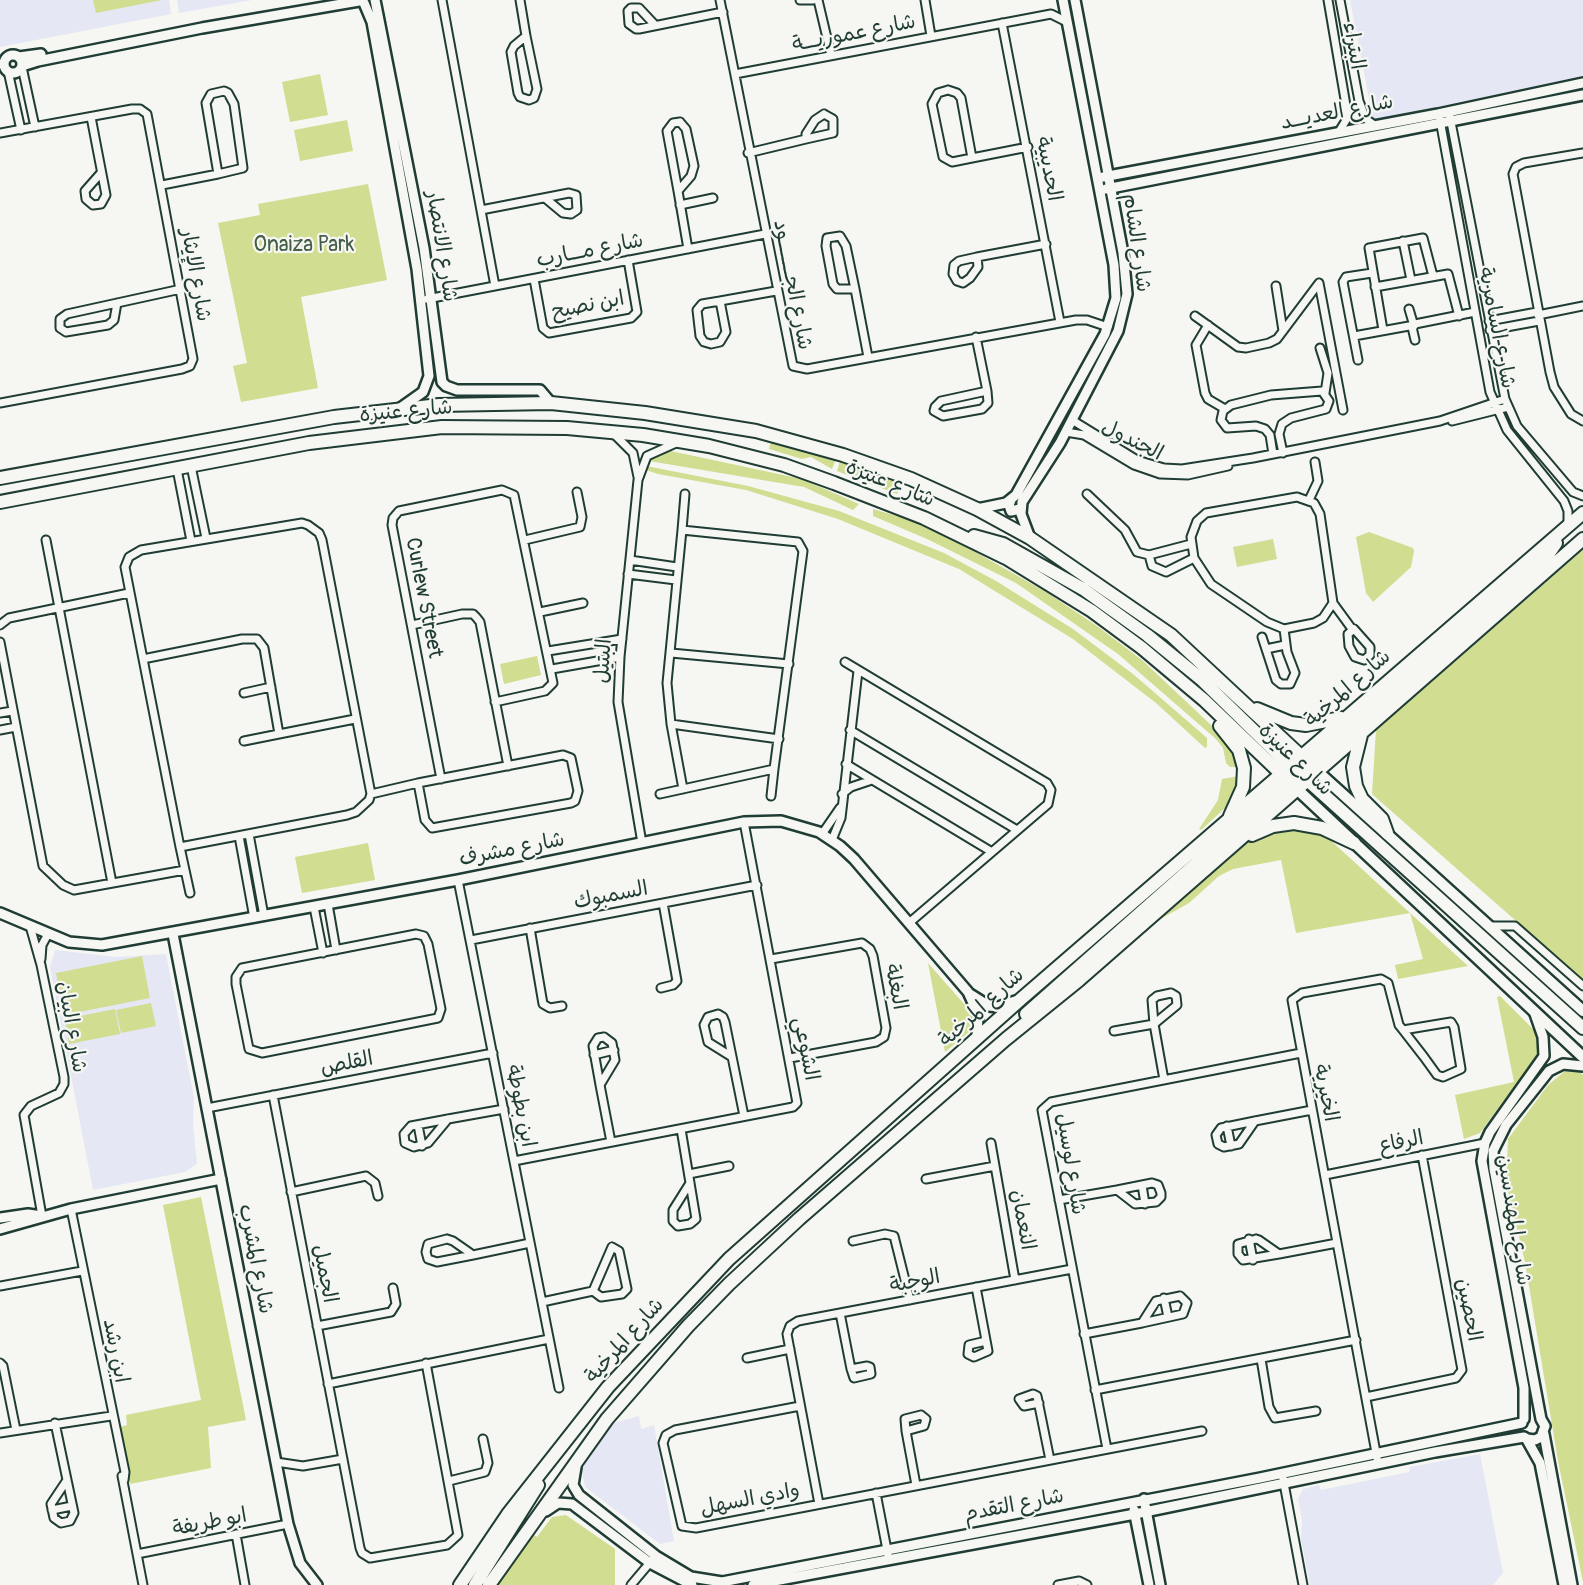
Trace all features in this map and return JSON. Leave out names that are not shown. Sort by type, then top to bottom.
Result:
[{"type":"highway","name":"شارع عنيزة","points":[[0,478],[289,424],[399,409],[506,402],[551,403],[696,420],[791,440],[879,467],[977,509],[1030,538],[1089,576],[1171,635],[1248,705],[1299,773]]},
{"type":"highway","name":"شارع عنيزة","points":[[0,502],[309,443],[442,427],[567,428],[682,441],[784,465],[924,518],[967,537],[1006,558],[1092,612],[1142,648],[1204,700],[1299,773]]},
{"type":"highway","name":"شارع المرخية","points":[[489,1585],[579,1456],[635,1384],[729,1284],[798,1219],[1238,842],[1347,716],[1583,513]]},
{"type":"highway","points":[[1006,1039],[1024,1016],[1049,992],[1547,556],[1564,530]]},
{"type":"highway","points":[[967,537],[983,537],[1045,565],[1118,613],[1201,679],[1299,773],[1583,1028]]},
{"type":"highway","name":"شارع المرخية","points":[[460,1585],[543,1467],[608,1387],[729,1260],[1021,999],[1229,819],[1361,735],[1583,539]]},
{"type":"highway","points":[[1204,700],[1214,720],[1235,742],[1242,759],[1244,780],[1229,819]]},
{"type":"highway","points":[[1248,705],[1291,723],[1306,725],[1347,716]]},
{"type":"highway","points":[[1361,735],[1353,767],[1356,786],[1362,799],[1382,819],[1387,833]]},
{"type":"highway","points":[[1238,842],[1273,826],[1294,823],[1322,828],[1354,843]]},
{"type":"highway","points":[[475,1585],[537,1488],[543,1467]]},
{"type":"main road","name":"شارع عنيزة","points":[[1299,773],[1387,833],[1583,1011]]},
{"type":"main road","name":"شارع عنيزة","points":[[1299,773],[1354,843],[1583,1057]]},
{"type":"street","points":[[4,66],[15,73],[21,64],[326,0]]},
{"type":"street","points":[[442,0],[495,286]]},
{"type":"street","points":[[520,0],[537,89],[534,98],[529,100],[525,100],[518,93],[512,52],[514,46],[526,36]]},
{"type":"street","name":"شارع الجــــــــود","points":[[720,0],[748,153],[793,366],[807,369],[1060,322],[1087,320],[1108,327]]},
{"type":"street","points":[[800,0],[816,0],[831,55]]},
{"type":"street","points":[[925,0],[932,36]]},
{"type":"street","points":[[1063,0],[1052,14],[1067,22]]},
{"type":"street","name":"شارع الشام","points":[[1011,500],[1108,327],[1116,298],[1116,278],[1063,0]]},
{"type":"street","name":"شارع الشام","points":[[1020,509],[1022,502],[1066,432],[1118,332],[1126,303],[1127,279],[1075,0]]},
{"type":"street","name":"البتراء","points":[[1328,0],[1348,117],[1340,130]]},
{"type":"street","name":"البتراء","points":[[1340,0],[1359,101],[1365,116],[1373,124]]},
{"type":"street","points":[[21,64],[202,28],[366,1]]},
{"type":"street","name":"شارع الانتصار","points":[[366,1],[372,22],[422,300],[428,381],[423,392],[399,409]]},
{"type":"street","name":"شارع الانتصار","points":[[366,1],[408,154],[432,298],[440,375],[446,386],[457,390],[534,389],[545,392],[551,403]]},
{"type":"street","points":[[655,25],[723,12]]},
{"type":"street","name":"شارع عموريـــة","points":[[735,74],[1052,14]]},
{"type":"street","name":"الحديبية","points":[[1002,23],[1028,147],[1060,322]]},
{"type":"street","points":[[4,66],[14,55],[21,64],[34,127]]},
{"type":"street","points":[[4,66],[21,130]]},
{"type":"street","name":"شارع العديـــد","points":[[1098,178],[1340,130],[1438,114],[1583,83]]},
{"type":"street","points":[[972,158],[961,98],[952,90],[941,91],[932,104],[943,157],[952,162],[1028,147]]},
{"type":"street","points":[[162,185],[241,170],[243,165],[234,104],[228,93],[224,91],[211,94],[206,103],[218,174]]},
{"type":"street","name":"شارع العديـــد","points":[[1100,190],[1452,123],[1583,95]]},
{"type":"street","name":"شارع الإيثار","points":[[0,134],[132,109],[144,111],[148,117],[162,185],[193,353],[190,366],[0,403]]},
{"type":"street","name":"شارع السامرية","points":[[1449,111],[1490,330],[1507,403],[1524,434],[1573,492],[1583,496]]},
{"type":"street","points":[[748,153],[833,133],[835,129],[833,119],[824,114],[819,116],[806,134],[806,139]]},
{"type":"street","name":"شارع السامرية","points":[[1438,114],[1495,407],[1520,449],[1564,501],[1568,511],[1564,530]]},
{"type":"street","points":[[91,117],[100,174]]},
{"type":"street","points":[[678,191],[691,176],[694,166],[686,129],[680,122],[673,123],[667,131],[688,249]]},
{"type":"street","points":[[396,151],[408,154]]},
{"type":"street","points":[[1583,153],[1524,163],[1516,167],[1513,174],[1538,316],[1554,387],[1571,414],[1583,421]]},
{"type":"street","points":[[481,210],[545,198],[573,193],[578,200],[577,210],[572,214],[563,213],[545,198]]},
{"type":"street","points":[[680,205],[713,198]]},
{"type":"street","name":"شارع مـــارب","points":[[422,300],[765,234]]},
{"type":"street","points":[[855,290],[837,289],[833,284],[826,246],[826,241],[831,236],[840,236],[843,240],[855,290],[868,357]]},
{"type":"street","points":[[1383,330],[1369,248],[1425,239],[1432,276]]},
{"type":"street","points":[[1403,241],[1411,280]]},
{"type":"street","points":[[977,257],[1046,244]]},
{"type":"street","name":"ابن نصيح","points":[[534,279],[543,328],[549,333],[631,318],[637,312],[628,260]]},
{"type":"street","points":[[1358,360],[1342,282],[1346,278],[1372,273]]},
{"type":"street","points":[[1375,287],[1446,273],[1450,277],[1459,316]]},
{"type":"street","points":[[1195,316],[1242,348],[1272,343],[1316,284],[1320,284],[1343,410]]},
{"type":"street","points":[[1276,286],[1283,331]]},
{"type":"street","points":[[117,303],[114,320],[108,325],[71,331],[60,328],[60,319],[63,315],[117,303],[181,289]]},
{"type":"street","points":[[720,301],[726,332],[720,342],[708,344],[700,336],[697,310],[702,304],[776,291]]},
{"type":"street","points":[[1490,330],[1583,306]]},
{"type":"street","points":[[1409,309],[1415,340]]},
{"type":"street","points":[[1354,336],[1475,312]]},
{"type":"street","points":[[1489,321],[1538,316]]},
{"type":"street","points":[[1208,325],[1196,345],[1205,393],[1208,399],[1225,409]]},
{"type":"street","points":[[976,337],[987,391],[988,403],[982,409],[943,417],[934,411],[941,401],[987,391]]},
{"type":"street","points":[[1283,453],[1279,434],[1282,424],[1291,418],[1323,411],[1329,401],[1325,393],[1328,373],[1320,348]]},
{"type":"street","points":[[1273,454],[1270,435],[1266,429],[1256,426],[1227,428],[1221,417],[1225,409],[1251,399],[1282,393],[1317,389],[1325,393]]},
{"type":"street","name":"الجندول","points":[[1072,420],[1129,455],[1155,466],[1182,469],[1283,453],[1440,421],[1507,403]]},
{"type":"street","name":"الجندول","points":[[1066,432],[1087,437],[1143,469],[1170,476],[1197,473],[1253,458]]},
{"type":"street","name":"البتيل","points":[[612,433],[633,453],[638,480]]},
{"type":"street","name":"البتيل","points":[[642,843],[619,709],[620,657],[628,574],[638,480],[647,456],[659,448],[682,441]]},
{"type":"street","points":[[1309,500],[1318,481],[1315,462]]},
{"type":"street","points":[[191,466],[206,538]]},
{"type":"street","points":[[177,469],[191,541]]},
{"type":"street","name":"Curlew Street","points":[[441,779],[392,525],[393,518],[399,511],[507,490],[516,500],[552,669]]},
{"type":"street","points":[[525,540],[580,527],[582,517],[577,492]]},
{"type":"street","points":[[683,789],[670,724],[667,683],[685,494]]},
{"type":"street","points":[[1087,494],[1125,530],[1137,552],[1149,555],[1191,544]]},
{"type":"street","points":[[1333,603],[1330,610],[1314,624],[1284,629],[1267,622],[1211,584],[1194,558],[1191,544],[1197,521],[1206,513],[1297,497],[1309,500],[1318,507],[1320,514],[1333,603],[1352,629],[1359,631],[1370,647],[1371,652],[1367,659],[1359,660],[1351,652],[1347,636],[1352,629]]},
{"type":"street","points":[[183,502],[198,499]]},
{"type":"street","points":[[977,509],[1011,500]]},
{"type":"street","points":[[1011,500],[1009,505],[1011,511],[1020,509],[1030,538]]},
{"type":"street","points":[[180,848],[356,812],[369,800],[371,794],[319,533],[302,523],[141,550],[133,554],[124,567],[180,848],[190,893]]},
{"type":"street","points":[[682,530],[793,540],[801,544],[789,664],[771,796]]},
{"type":"street","points":[[46,540],[112,883]]},
{"type":"street","points":[[1149,555],[1152,566],[1166,572],[1194,558]]},
{"type":"street","points":[[630,560],[677,567]]},
{"type":"street","points":[[628,574],[676,580]]},
{"type":"street","points":[[0,625],[9,618],[129,593]]},
{"type":"street","points":[[540,612],[583,603]]},
{"type":"street","points":[[412,625],[462,614],[476,617],[480,622],[508,766]]},
{"type":"street","points":[[1262,637],[1276,680],[1287,685],[1295,676],[1285,645],[1284,629]]},
{"type":"street","points":[[143,659],[242,639],[257,639],[264,648],[279,734]]},
{"type":"street","points":[[548,651],[622,639]]},
{"type":"street","points":[[0,642],[43,866],[68,888],[185,870]]},
{"type":"street","points":[[600,643],[596,651],[601,658]]},
{"type":"street","points":[[1266,649],[1285,645]]},
{"type":"street","points":[[670,653],[789,664]]},
{"type":"street","points":[[495,702],[550,688],[553,683],[552,669],[601,658],[620,657]]},
{"type":"street","points":[[845,662],[1047,783],[1051,790],[1048,804],[909,923]]},
{"type":"street","points":[[832,840],[840,821],[858,671]]},
{"type":"street","points":[[244,693],[271,687]]},
{"type":"street","points":[[0,713],[12,711]]},
{"type":"street","points":[[244,741],[356,719]]},
{"type":"street","points":[[670,724],[779,739]]},
{"type":"street","points":[[0,730],[15,727]]},
{"type":"street","points":[[850,730],[1017,830]]},
{"type":"street","points":[[371,794],[418,783],[568,756],[573,764],[577,797],[571,803],[432,828],[425,820],[418,783]]},
{"type":"street","points":[[846,764],[992,852]]},
{"type":"street","points":[[660,794],[774,769]]},
{"type":"street","points":[[842,794],[851,787],[872,780]]},
{"type":"street","points":[[822,834],[840,808]]},
{"type":"street","name":"شارع مشرف","points":[[0,913],[69,942],[90,946],[173,934],[458,880],[744,822],[781,821],[809,827],[832,840],[854,859],[968,992],[989,1006],[998,1007],[1021,999]]},
{"type":"street","name":"الشوعي","points":[[514,1161],[681,1129],[797,1103],[744,822]]},
{"type":"street","points":[[249,834],[259,917]]},
{"type":"street","points":[[239,836],[259,917]]},
{"type":"street","name":"ابن بطوطة","points":[[458,880],[559,1388]]},
{"type":"street","name":"السمبوك","points":[[471,940],[757,885]]},
{"type":"street","points":[[660,988],[673,985],[677,981],[663,903]]},
{"type":"street","points":[[328,904],[336,950]]},
{"type":"street","points":[[314,907],[323,952]]},
{"type":"street","name":"شارع البيان","points":[[30,926],[41,964],[64,1077],[59,1093],[31,1106],[24,1115],[42,1216]]},
{"type":"street","points":[[1491,926],[1515,926],[1583,986]]},
{"type":"street","points":[[530,928],[543,1004],[550,1008],[562,1006]]},
{"type":"street","name":"شارع البيان","points":[[41,964],[42,945],[48,934]]},
{"type":"street","name":"شارع المشرب","points":[[173,934],[288,1524],[300,1563],[317,1585]]},
{"type":"street","points":[[416,934],[424,936],[428,944],[441,1009],[440,1016],[262,1053],[251,1052],[236,984],[238,972],[247,966],[323,952],[416,934]]},
{"type":"street","name":"البغلة","points":[[771,959],[862,943],[870,949],[875,966],[886,1028],[884,1037],[876,1042],[790,1058]]},
{"type":"street","name":"الخيرية","points":[[1377,1459],[1292,1004],[1294,998],[1302,993],[1381,979],[1388,983],[1397,1021],[1403,1030],[1439,1077],[1459,1072],[1461,1063],[1453,1024],[1447,1021],[1403,1030]]},
{"type":"street","name":"شارع مشرف","points":[[968,992],[978,1014],[977,1038]]},
{"type":"street","points":[[1114,1032],[1154,1024],[1177,1005],[1174,993],[1157,996],[1152,1000],[1154,1024],[1164,1080]]},
{"type":"street","name":"شارع المهندسين","points":[[1523,1421],[1524,1388],[1484,1173],[1485,1143],[1544,1056],[1543,1037],[1533,1009]]},
{"type":"street","points":[[732,1057],[708,1042],[704,1024],[708,1017],[721,1014],[723,1017],[732,1057],[744,1116]]},
{"type":"street","points":[[600,1085],[615,1060],[614,1050],[608,1039],[600,1037],[593,1046],[594,1055],[611,1142]]},
{"type":"street","points":[[594,1055],[614,1050]]},
{"type":"street","name":"القلص","points":[[207,1108],[493,1053]]},
{"type":"street","name":"شارع لوسيل","points":[[1107,1449],[1042,1119],[1044,1107],[1051,1102],[1301,1053]]},
{"type":"street","name":"شارع المهندسين","points":[[1541,1419],[1494,1169],[1493,1151],[1506,1125],[1549,1071],[1563,1064],[1583,1066]]},
{"type":"street","name":"الجميل","points":[[273,1095],[360,1548],[362,1553],[370,1558],[452,1543],[458,1535],[426,1364]]},
{"type":"street","points":[[448,1119],[433,1139],[422,1146],[409,1146],[404,1138],[406,1129],[418,1125],[448,1119],[504,1109]]},
{"type":"street","points":[[1255,1121],[1242,1142],[1231,1146],[1219,1146],[1216,1138],[1218,1130],[1227,1126],[1312,1110]]},
{"type":"street","points":[[418,1125],[422,1146]]},
{"type":"street","points":[[1227,1126],[1231,1146]]},
{"type":"street","points":[[681,1129],[689,1174],[696,1219],[690,1224],[678,1226],[673,1221],[673,1210],[690,1183]]},
{"type":"street","name":"النعمان","points":[[991,1143],[1015,1280]]},
{"type":"street","name":"الرفاع","points":[[1324,1175],[1485,1143]]},
{"type":"street","name":"الحصين","points":[[1366,1397],[1456,1378],[1462,1370],[1422,1155]]},
{"type":"street","points":[[689,1174],[729,1166]]},
{"type":"street","name":"النعمان","points":[[926,1179],[995,1166]]},
{"type":"street","points":[[291,1192],[366,1176],[375,1183],[378,1196]]},
{"type":"street","points":[[0,1229],[71,1209],[221,1179]]},
{"type":"street","points":[[1059,1200],[1155,1183],[1161,1193],[1159,1200],[1135,1204],[1117,1190]]},
{"type":"street","points":[[1142,1185],[1145,1204]]},
{"type":"street","name":"ابن رشد","points":[[71,1209],[111,1416],[125,1472],[124,1480],[143,1585]]},
{"type":"street","points":[[0,1218],[28,1214],[42,1216]]},
{"type":"street","points":[[853,1240],[885,1234],[894,1236],[910,1300]]},
{"type":"street","points":[[473,1255],[447,1239],[434,1241],[426,1247],[426,1256],[432,1261],[473,1255],[530,1243]]},
{"type":"street","points":[[1279,1254],[1259,1240],[1249,1239],[1238,1244],[1238,1254],[1243,1260],[1253,1260],[1337,1243]]},
{"type":"street","points":[[1249,1239],[1253,1260]]},
{"type":"street","points":[[542,1302],[593,1291],[606,1298],[622,1294],[627,1289],[621,1254],[616,1247],[609,1251],[593,1291]]},
{"type":"street","name":"الوجبة","points":[[819,1504],[790,1349],[788,1330],[793,1323],[1072,1269]]},
{"type":"street","points":[[0,1286],[82,1271]]},
{"type":"street","points":[[976,1287],[986,1341]]},
{"type":"street","points":[[317,1326],[391,1312],[396,1304],[393,1288]]},
{"type":"street","points":[[1084,1334],[1142,1323],[1185,1312],[1187,1303],[1180,1296],[1154,1302],[1142,1323]]},
{"type":"street","points":[[1164,1298],[1168,1317]]},
{"type":"street","points":[[840,1313],[851,1369]]},
{"type":"street","points":[[328,1383],[549,1339]]},
{"type":"street","points":[[1095,1390],[1356,1340]]},
{"type":"street","points":[[747,1358],[790,1349]]},
{"type":"street","points":[[1261,1359],[1269,1407],[1275,1418],[1316,1411]]},
{"type":"street","points":[[0,1363],[16,1430]]},
{"type":"street","points":[[1039,1403],[1050,1460]]},
{"type":"street","name":"وادي السهل","points":[[800,1406],[669,1433],[663,1443],[679,1522],[685,1528],[1202,1431]]},
{"type":"street","points":[[0,1433],[111,1416]]},
{"type":"street","points":[[1564,1585],[1540,1463],[1520,1430],[1523,1421],[1530,1416],[1541,1419],[1545,1426],[1544,1434],[1572,1585]]},
{"type":"street","name":"شارع التقدم","points":[[753,1585],[1146,1512],[1283,1478],[1377,1459],[1523,1421]]},
{"type":"street","points":[[55,1423],[67,1480],[72,1506],[73,1517],[66,1522],[57,1521],[52,1510],[52,1502],[67,1480]]},
{"type":"street","points":[[906,1431],[916,1485]]},
{"type":"street","points":[[1526,1438],[1538,1439],[1544,1434]]},
{"type":"street","name":"شارع التقدم","points":[[1377,1459],[1526,1438]]},
{"type":"street","points":[[449,1481],[485,1472],[488,1463],[483,1439]]},
{"type":"street","name":"شارع التقدم","points":[[579,1456],[573,1480],[576,1491],[653,1559],[678,1571],[711,1581],[792,1577],[887,1549],[1144,1499],[1283,1478]]},
{"type":"street","points":[[276,1462],[303,1466],[343,1459]]},
{"type":"street","points":[[1283,1478],[1303,1585]]},
{"type":"street","points":[[876,1493],[889,1560]]},
{"type":"street","points":[[1144,1499],[1160,1585]]},
{"type":"street","points":[[1133,1502],[1149,1585]]},
{"type":"street","name":"شارع التقدم","points":[[525,1532],[553,1505],[568,1503],[692,1585]]},
{"type":"street","points":[[52,1510],[72,1506]]},
{"type":"street","name":"ابو طريفة","points":[[137,1554],[288,1524]]},
{"type":"street","points":[[236,1534],[245,1585]]},
{"type":"street","points":[[631,1585],[653,1559]]},
{"type":"street","points":[[1058,1585],[1078,1581],[1087,1585]]},
{"type":"shaded area","points":[[0,0],[169,0],[171,14],[0,47]]},
{"type":"shaded area","points":[[177,0],[252,0],[179,13]]},
{"type":"shaded area","points":[[1350,0],[1583,0],[1583,77],[1373,120]]},
{"type":"shaded area","points":[[55,950],[117,957],[166,954],[194,1098],[193,1124],[197,1164],[185,1172],[93,1190],[50,967]]},
{"type":"shaded area","points":[[639,1416],[641,1429],[654,1425],[674,1541],[660,1544],[585,1487],[581,1468],[610,1424]]},
{"type":"shaded area","points":[[1480,1454],[1503,1573],[1493,1585],[1310,1585],[1301,1539],[1302,1520],[1298,1499],[1303,1489],[1319,1485],[1321,1490],[1409,1472],[1410,1467]]},
{"type":"green space","points":[[93,0],[162,0],[96,13]]},
{"type":"green space","points":[[320,74],[328,115],[290,122],[282,82]]},
{"type":"green space","points":[[347,120],[353,151],[300,161],[294,130]]},
{"type":"green space","name":"Onaiza Park","points":[[368,184],[387,280],[301,297],[318,388],[241,402],[233,366],[247,363],[218,223],[260,215],[258,204]]},
{"type":"green space","points":[[771,441],[836,459],[832,469],[811,457],[802,459],[769,449]]},
{"type":"green space","points":[[666,450],[802,479],[859,504],[853,510],[804,487],[649,461],[651,457]]},
{"type":"green space","points":[[840,461],[854,466],[867,477],[886,478],[902,484],[897,494],[837,471]]},
{"type":"green space","points":[[646,466],[748,486],[839,511],[944,553],[996,581],[1073,629],[1133,674],[1207,738],[1207,747],[1205,748],[1156,703],[1073,639],[959,569],[838,519],[746,490],[658,474],[646,470]]},
{"type":"green space","points":[[873,509],[917,522],[972,550],[1046,592],[1097,626],[1142,660],[1229,742],[1239,767],[1230,767],[1226,763],[1223,748],[1216,739],[1118,654],[1016,583],[927,539],[873,516]]},
{"type":"green space","points":[[1369,532],[1413,548],[1414,551],[1411,567],[1373,602],[1366,593],[1356,537]]},
{"type":"green space","points":[[1273,539],[1277,559],[1237,567],[1233,547]]},
{"type":"green space","points":[[1583,550],[1583,980],[1372,794],[1376,730]]},
{"type":"green space","points":[[537,656],[541,675],[504,684],[500,664]]},
{"type":"green space","points":[[1239,776],[1232,797],[1225,808],[1201,830],[1199,829],[1218,800],[1222,779]]},
{"type":"green space","points":[[1277,828],[1314,830],[1327,837],[1468,966],[1398,979],[1395,965],[1423,959],[1410,913],[1296,933],[1281,860],[1233,869],[1219,876],[1189,903],[1157,921],[1246,844],[1258,835]]},
{"type":"green space","points":[[368,843],[375,880],[302,893],[295,857]]},
{"type":"green space","points":[[142,956],[150,998],[64,1015],[56,973]]},
{"type":"green space","points":[[928,963],[972,1013],[974,1019],[970,1031],[945,1052]]},
{"type":"green space","points":[[1500,996],[1534,1030],[1538,1044],[1537,1055],[1480,1133],[1464,1139],[1455,1095],[1514,1082],[1497,997]]},
{"type":"green space","points":[[151,1003],[156,1026],[121,1033],[116,1010]]},
{"type":"green space","points":[[115,1009],[120,1034],[69,1044],[65,1019]]},
{"type":"green space","points":[[1565,1071],[1579,1071],[1583,1075],[1583,1582],[1558,1461],[1525,1262],[1506,1183],[1508,1139],[1548,1085]]},
{"type":"green space","points":[[201,1197],[246,1420],[208,1427],[211,1468],[130,1484],[120,1427],[127,1425],[126,1415],[201,1400],[163,1205]]},
{"type":"green space","points":[[566,1515],[615,1549],[615,1585],[496,1585],[533,1534],[537,1537],[552,1517]]}]
